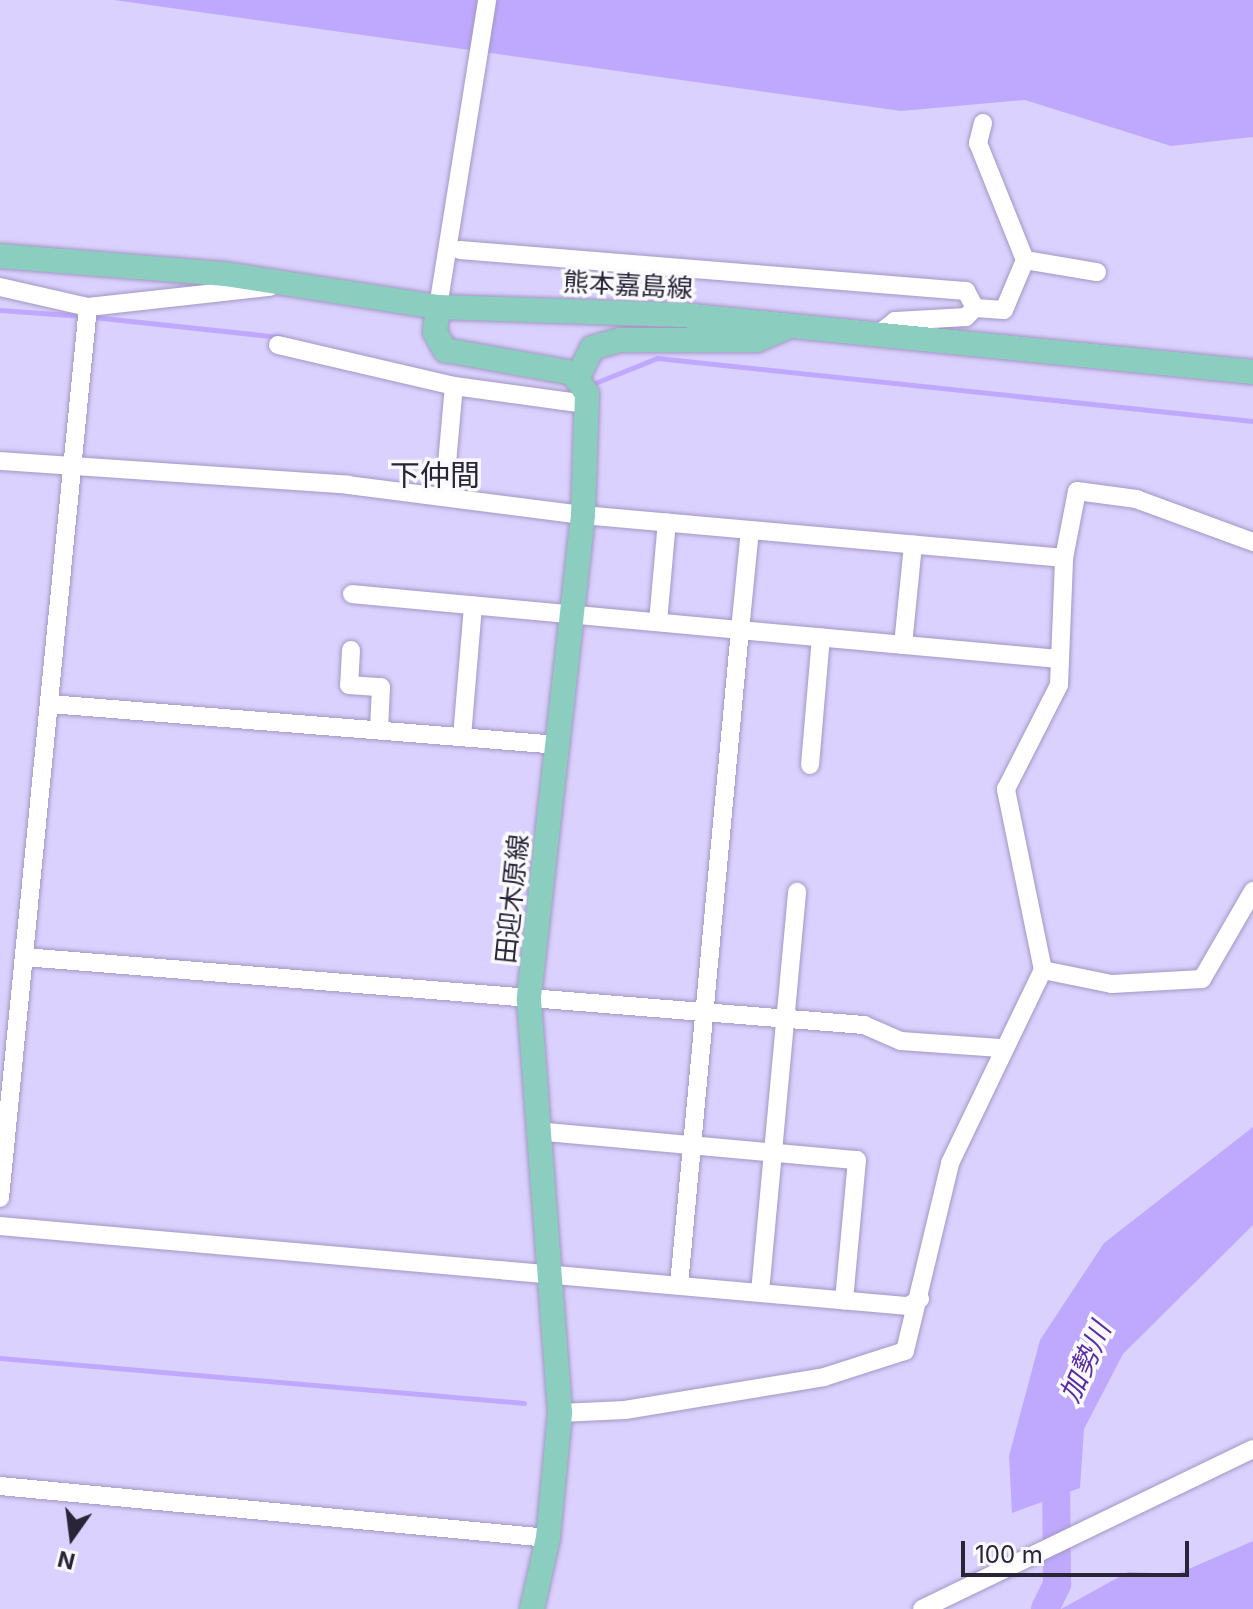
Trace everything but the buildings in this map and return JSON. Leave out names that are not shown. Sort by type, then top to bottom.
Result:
[{"type":"main road","name":"熊本嘉島線","points":[[0,256],[283,285],[792,325],[1253,372]]},
{"type":"main road","points":[[439,298],[435,332],[445,350],[583,393],[592,348],[620,340],[757,340],[792,325]]},
{"type":"main road","name":"田迎木原線","points":[[532,1609],[548,1538],[560,1413],[546,1272],[529,1000],[583,515],[583,393]]},
{"type":"street","points":[[439,298],[487,0]]},
{"type":"street","points":[[878,335],[895,321],[966,317],[975,308],[1004,310],[1025,260],[978,143],[983,123]]},
{"type":"street","points":[[460,250],[966,291],[975,308]]},
{"type":"street","points":[[1025,260],[1097,272]]},
{"type":"street","points":[[0,287],[88,307],[283,285]]},
{"type":"street","points":[[0,1198],[77,468],[88,307]]},
{"type":"street","points":[[278,345],[454,386],[583,393]]},
{"type":"street","points":[[1216,368],[1253,384]]},
{"type":"street","points":[[444,497],[454,386]]},
{"type":"street","points":[[0,461],[444,497],[583,515],[1064,558]]},
{"type":"street","points":[[560,1413],[625,1410],[809,1379],[905,1351],[920,1299],[950,1163],[1000,1048],[1043,970],[1006,789],[1059,685],[1064,558],[1077,491],[1136,499],[1253,542]]},
{"type":"street","points":[[658,622],[667,522]]},
{"type":"street","points":[[679,1285],[750,530]]},
{"type":"street","points":[[903,645],[913,544]]},
{"type":"street","points":[[352,594],[1058,659]]},
{"type":"street","points":[[462,737],[473,605]]},
{"type":"street","points":[[810,765],[821,637]]},
{"type":"street","points":[[351,650],[349,685],[381,687],[379,730]]},
{"type":"street","points":[[50,704],[558,745]]},
{"type":"street","points":[[1043,970],[1112,984],[1202,979],[1253,891]]},
{"type":"street","points":[[760,1292],[797,892]]},
{"type":"street","points":[[24,957],[864,1025],[901,1041],[1000,1048]]},
{"type":"street","points":[[536,1131],[857,1160],[844,1300]]},
{"type":"street","points":[[0,1226],[908,1306],[920,1299]]},
{"type":"street","points":[[922,1609],[1253,1449]]},
{"type":"street","points":[[0,1486],[548,1538]]},
{"type":"water","points":[[114,0],[1253,0],[1253,137],[1171,146],[1025,100],[901,111]]},
{"type":"water","points":[[1253,1127],[1253,1225],[1123,1354],[1084,1429],[1080,1488],[1012,1513],[1009,1456],[1040,1340],[1104,1243]]},
{"type":"water","points":[[1253,1541],[1253,1609],[1061,1609],[1128,1572],[1177,1574]]},
{"type":"waterway","points":[[0,310],[83,316]]},
{"type":"waterway","points":[[93,317],[281,337]]},
{"type":"waterway","points":[[590,385],[657,358],[1253,421]]},
{"type":"waterway","points":[[0,1358],[524,1403]]},
{"type":"waterway","name":"加勢川","points":[[1045,1609],[1057,1584],[1056,1461]]},
{"type":"district","name":"下仲間","points":[[435,475]]}]
